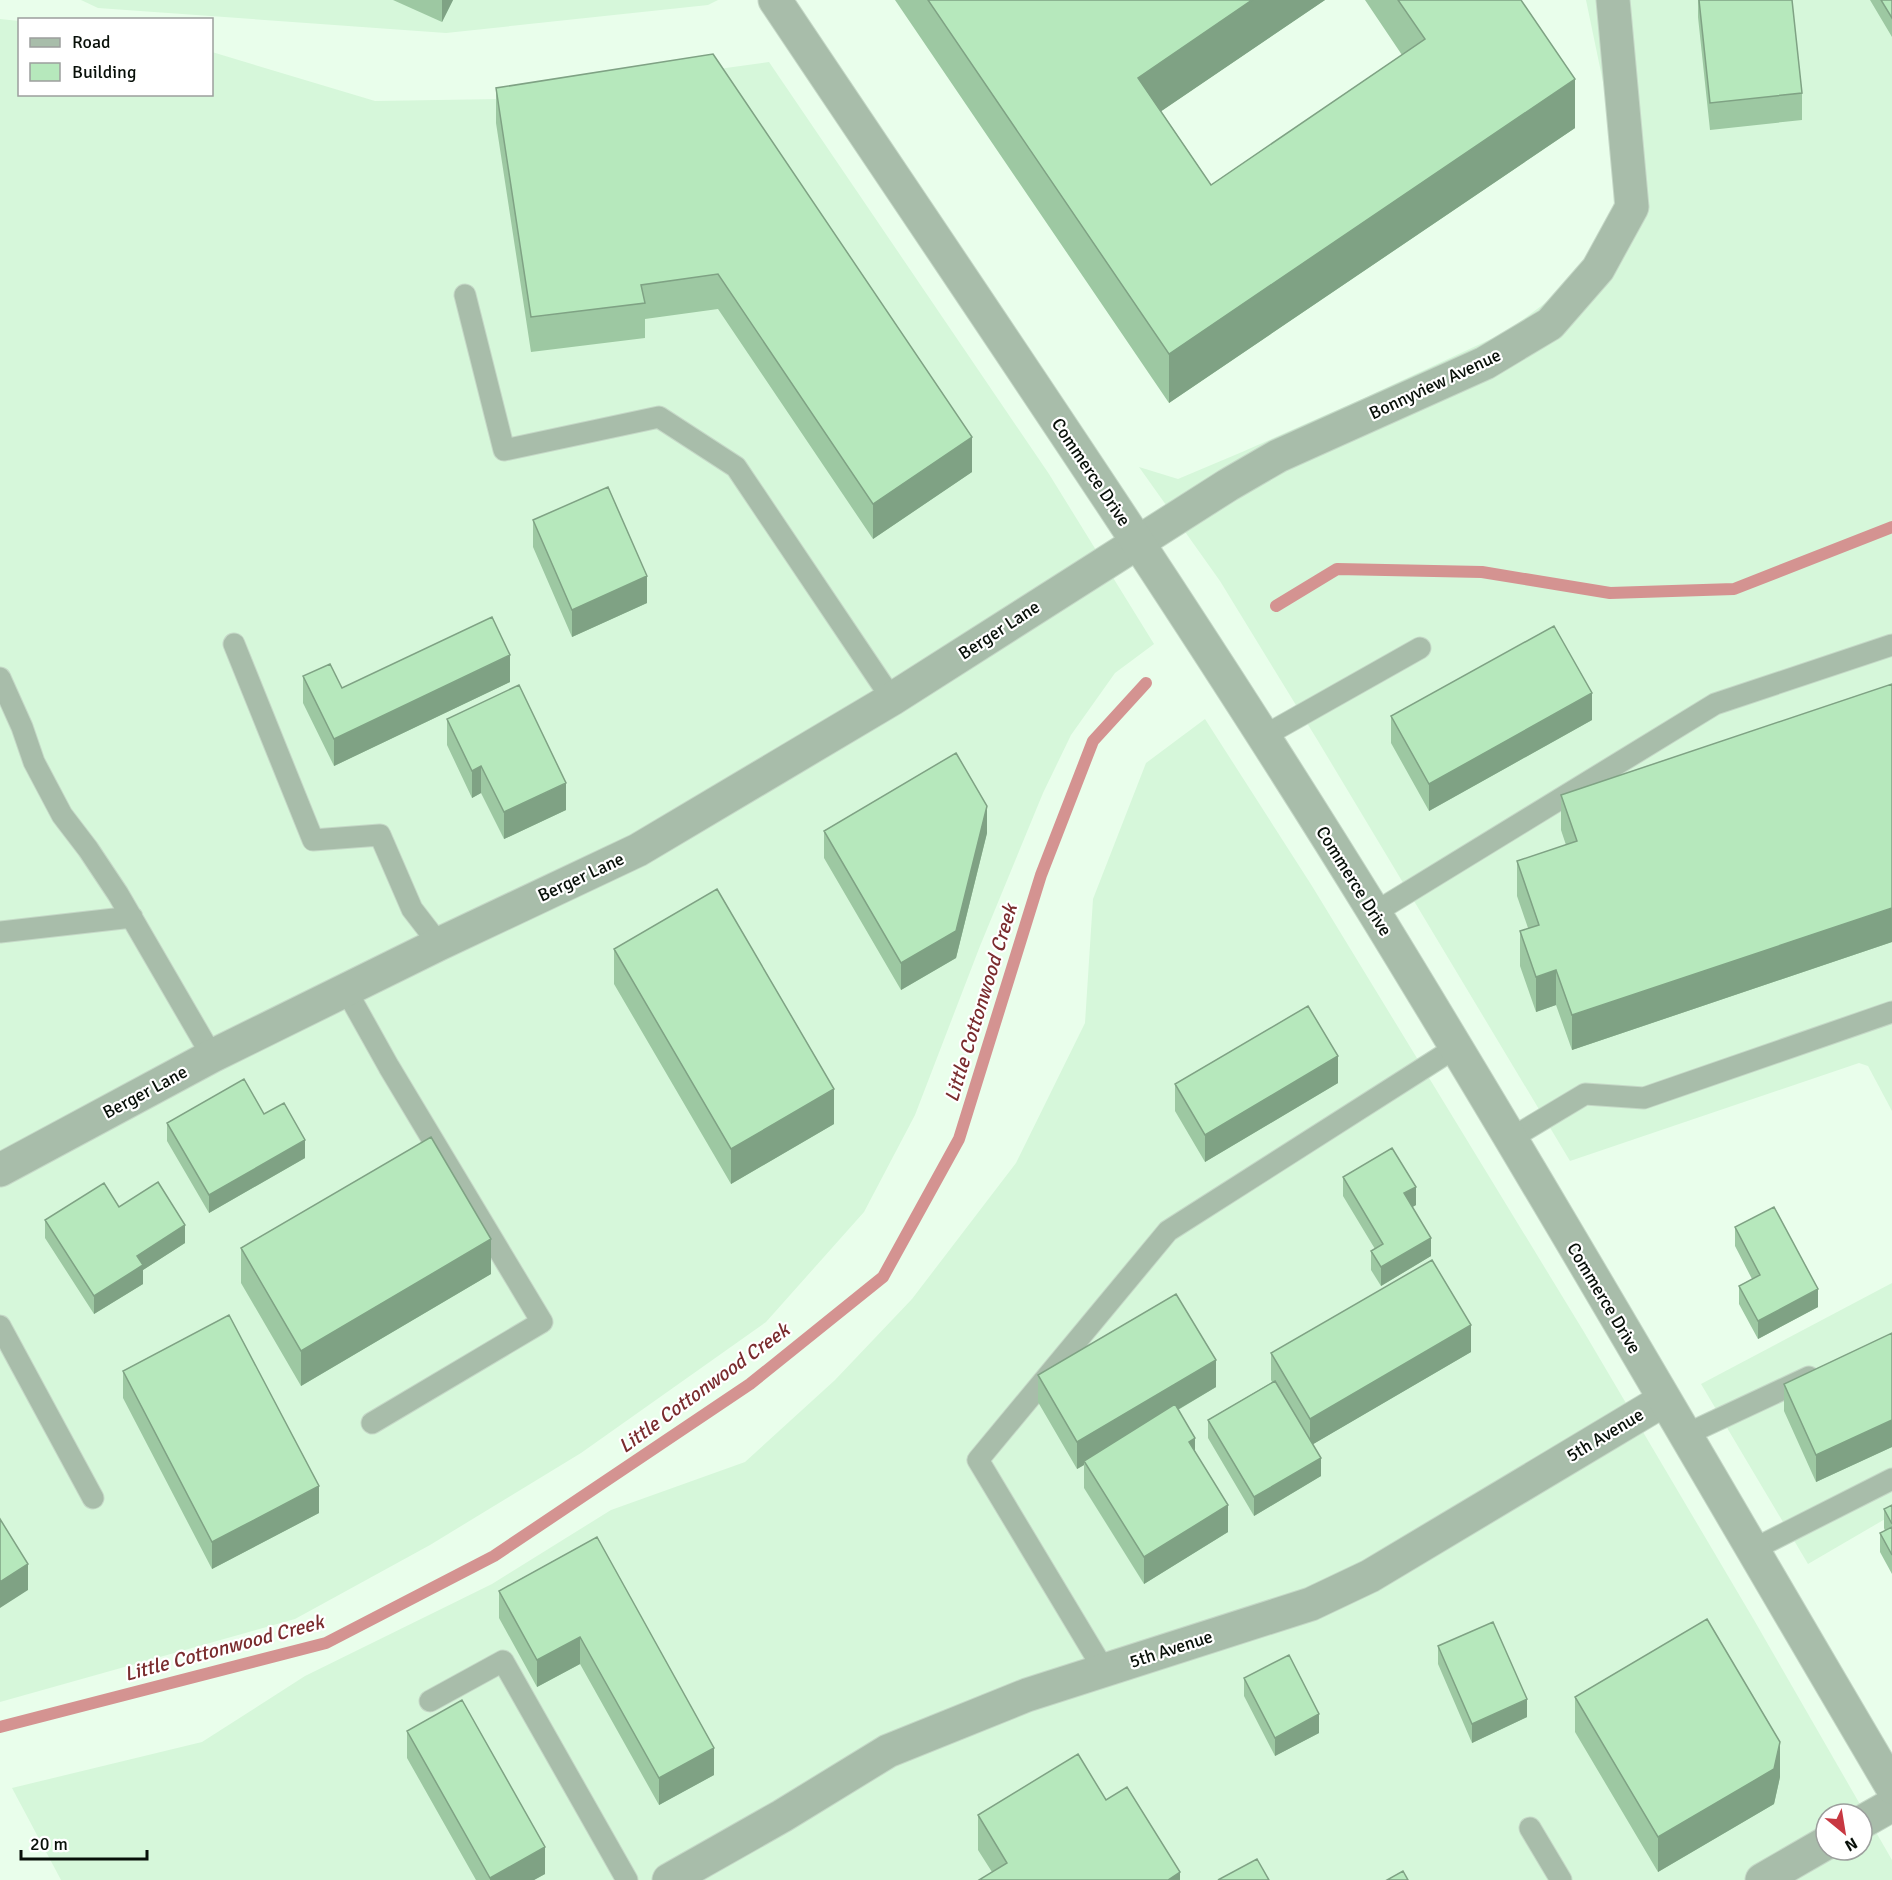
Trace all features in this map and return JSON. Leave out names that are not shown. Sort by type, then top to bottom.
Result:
[{"type":"street","name":"Commerce Drive","points":[[775,0],[1138,542],[1264,736],[1510,1139],[1892,1787]]},
{"type":"street","name":"Bonnyview Avenue","points":[[1138,542],[1278,456],[1485,363],[1550,324],[1599,269],[1632,207],[1613,0]]},
{"type":"street","name":"Berger Lane","points":[[0,1170],[212,1056],[439,944],[638,850],[892,699],[1138,542]]},
{"type":"street","name":"5th Avenue","points":[[669,1880],[782,1816],[888,1751],[1027,1695],[1311,1604],[1370,1576],[1664,1400]]},
{"type":"street","points":[[1874,1815],[1892,1805]]},
{"type":"street","points":[[1762,1880],[1814,1850]]},
{"type":"lane","points":[[465,295],[504,450],[659,417],[736,467],[892,699]]},
{"type":"lane","points":[[234,644],[313,840],[380,835],[412,909],[439,944]]},
{"type":"lane","points":[[1374,913],[1715,705],[1892,645]]},
{"type":"lane","points":[[1264,736],[1420,648]]},
{"type":"lane","points":[[0,678],[22,727],[34,762],[62,815],[88,849],[132,918],[212,1056]]},
{"type":"lane","points":[[0,932],[132,918]]},
{"type":"lane","points":[[346,990],[542,1322],[372,1423]]},
{"type":"lane","points":[[1510,1139],[1585,1094],[1644,1098],[1892,1012]]},
{"type":"lane","points":[[1104,1670],[978,1460],[1167,1231],[1455,1048]]},
{"type":"lane","points":[[0,1326],[93,1498]]},
{"type":"lane","points":[[1685,1435],[1830,1368]]},
{"type":"lane","points":[[1752,1550],[1892,1479]]},
{"type":"lane","points":[[430,1701],[503,1661],[627,1880]]},
{"type":"lane","points":[[1530,1828],[1561,1880]]},
{"type":"shaded area","points":[[81,0],[718,0],[708,5],[446,33],[98,8]]},
{"type":"shaded area","points":[[1586,0],[1892,0],[1892,1111],[1868,1066],[1859,1063],[1570,1161],[1220,581],[1139,467],[1178,479],[1242,452],[1506,332],[1576,280],[1613,230],[1614,184],[1608,106]]},
{"type":"shaded area","points":[[0,19],[18,21],[18,96],[213,96],[213,52],[375,101],[500,99],[769,62],[1049,474],[1154,644],[1115,673],[1071,735],[1043,793],[980,946],[915,1115],[864,1212],[766,1322],[581,1453],[430,1545],[295,1619],[0,1702]]},
{"type":"shaded area","points":[[1205,719],[1312,886],[1584,1332],[1859,1802],[1814,1802],[1814,1862],[1874,1862],[1874,1829],[1892,1860],[1892,1880],[61,1880],[12,1788],[202,1742],[305,1676],[492,1584],[611,1510],[745,1462],[835,1380],[912,1299],[1016,1163],[1085,1023],[1093,899],[1146,763]]},
{"type":"shaded area","points":[[1892,1283],[1892,1515],[1808,1564],[1701,1384]]},
{"type":"building","points":[[928,0],[1252,0],[1138,78],[1211,185],[1425,39],[1398,0],[1521,0],[1575,79],[1169,354]]},
{"type":"building","points":[[1699,0],[1792,0],[1802,93],[1710,103]]},
{"type":"building","points":[[1881,0],[1892,0],[1892,18]]},
{"type":"building","points":[[713,54],[972,437],[873,504],[718,274],[641,285],[645,303],[531,317],[496,88]]},
{"type":"building","points":[[608,487],[647,576],[572,610],[533,520]]},
{"type":"building","points":[[492,617],[510,655],[334,739],[303,676],[330,664],[342,688]]},
{"type":"building","points":[[1554,626],[1592,693],[1429,784],[1391,716]]},
{"type":"building","points":[[1892,684],[1892,908],[1572,1015],[1556,970],[1536,977],[1520,931],[1539,925],[1517,861],[1577,841],[1561,795]]},
{"type":"building","points":[[519,685],[566,783],[504,812],[481,766],[472,771],[447,719]]},
{"type":"building","points":[[956,753],[987,806],[956,931],[901,963],[824,831]]},
{"type":"building","points":[[717,889],[834,1089],[731,1149],[614,949]]},
{"type":"building","points":[[1308,1006],[1338,1056],[1205,1135],[1175,1084]]},
{"type":"building","points":[[244,1079],[264,1114],[284,1103],[305,1140],[209,1195],[167,1123]]},
{"type":"building","points":[[431,1137],[491,1239],[301,1351],[241,1248]]},
{"type":"building","points":[[1392,1148],[1416,1187],[1404,1193],[1431,1238],[1381,1267],[1371,1251],[1383,1244],[1343,1177]]},
{"type":"building","points":[[158,1182],[185,1225],[137,1256],[143,1265],[94,1296],[45,1220],[104,1183],[119,1207]]},
{"type":"building","points":[[1774,1207],[1818,1289],[1758,1321],[1739,1286],[1760,1275],[1735,1227]]},
{"type":"building","points":[[1432,1260],[1471,1325],[1310,1419],[1271,1353]]},
{"type":"building","points":[[1176,1294],[1216,1360],[1077,1442],[1038,1375]]},
{"type":"building","points":[[229,1315],[319,1486],[212,1542],[123,1371]]},
{"type":"building","points":[[1892,1333],[1892,1420],[1816,1455],[1784,1384]]},
{"type":"building","points":[[1275,1381],[1321,1458],[1254,1497],[1208,1420]]},
{"type":"building","points":[[1175,1404],[1195,1438],[1189,1442],[1228,1505],[1144,1557],[1084,1461]]},
{"type":"building","points":[[1892,1505],[1892,1524],[1884,1509]]},
{"type":"building","points":[[0,1519],[28,1564],[0,1582]]},
{"type":"building","points":[[1892,1527],[1892,1555],[1880,1533]]},
{"type":"building","points":[[597,1537],[714,1748],[659,1778],[580,1637],[537,1660],[499,1591]]},
{"type":"building","points":[[1707,1619],[1780,1742],[1774,1769],[1658,1837],[1575,1697]]},
{"type":"building","points":[[1493,1622],[1527,1699],[1472,1724],[1438,1646]]},
{"type":"building","points":[[1289,1655],[1319,1714],[1275,1738],[1244,1678]]},
{"type":"building","points":[[462,1700],[545,1847],[490,1878],[407,1731]]},
{"type":"building","points":[[1078,1754],[1106,1800],[1127,1787],[1180,1872],[1168,1880],[979,1880],[1007,1863],[978,1815]]},
{"type":"building","points":[[1257,1859],[1269,1880],[1218,1880]]},
{"type":"building","points":[[1403,1871],[1408,1880],[1387,1880]]},
{"type":"waterway","name":"Little Cottonwood Creek","points":[[1276,606],[1337,569],[1482,572],[1610,593],[1734,589],[1892,527]]},
{"type":"waterway","name":"Little Cottonwood Creek","points":[[0,1727],[326,1643],[494,1556],[750,1384],[883,1277],[959,1139],[1041,875],[1093,741],[1146,683]]}]
